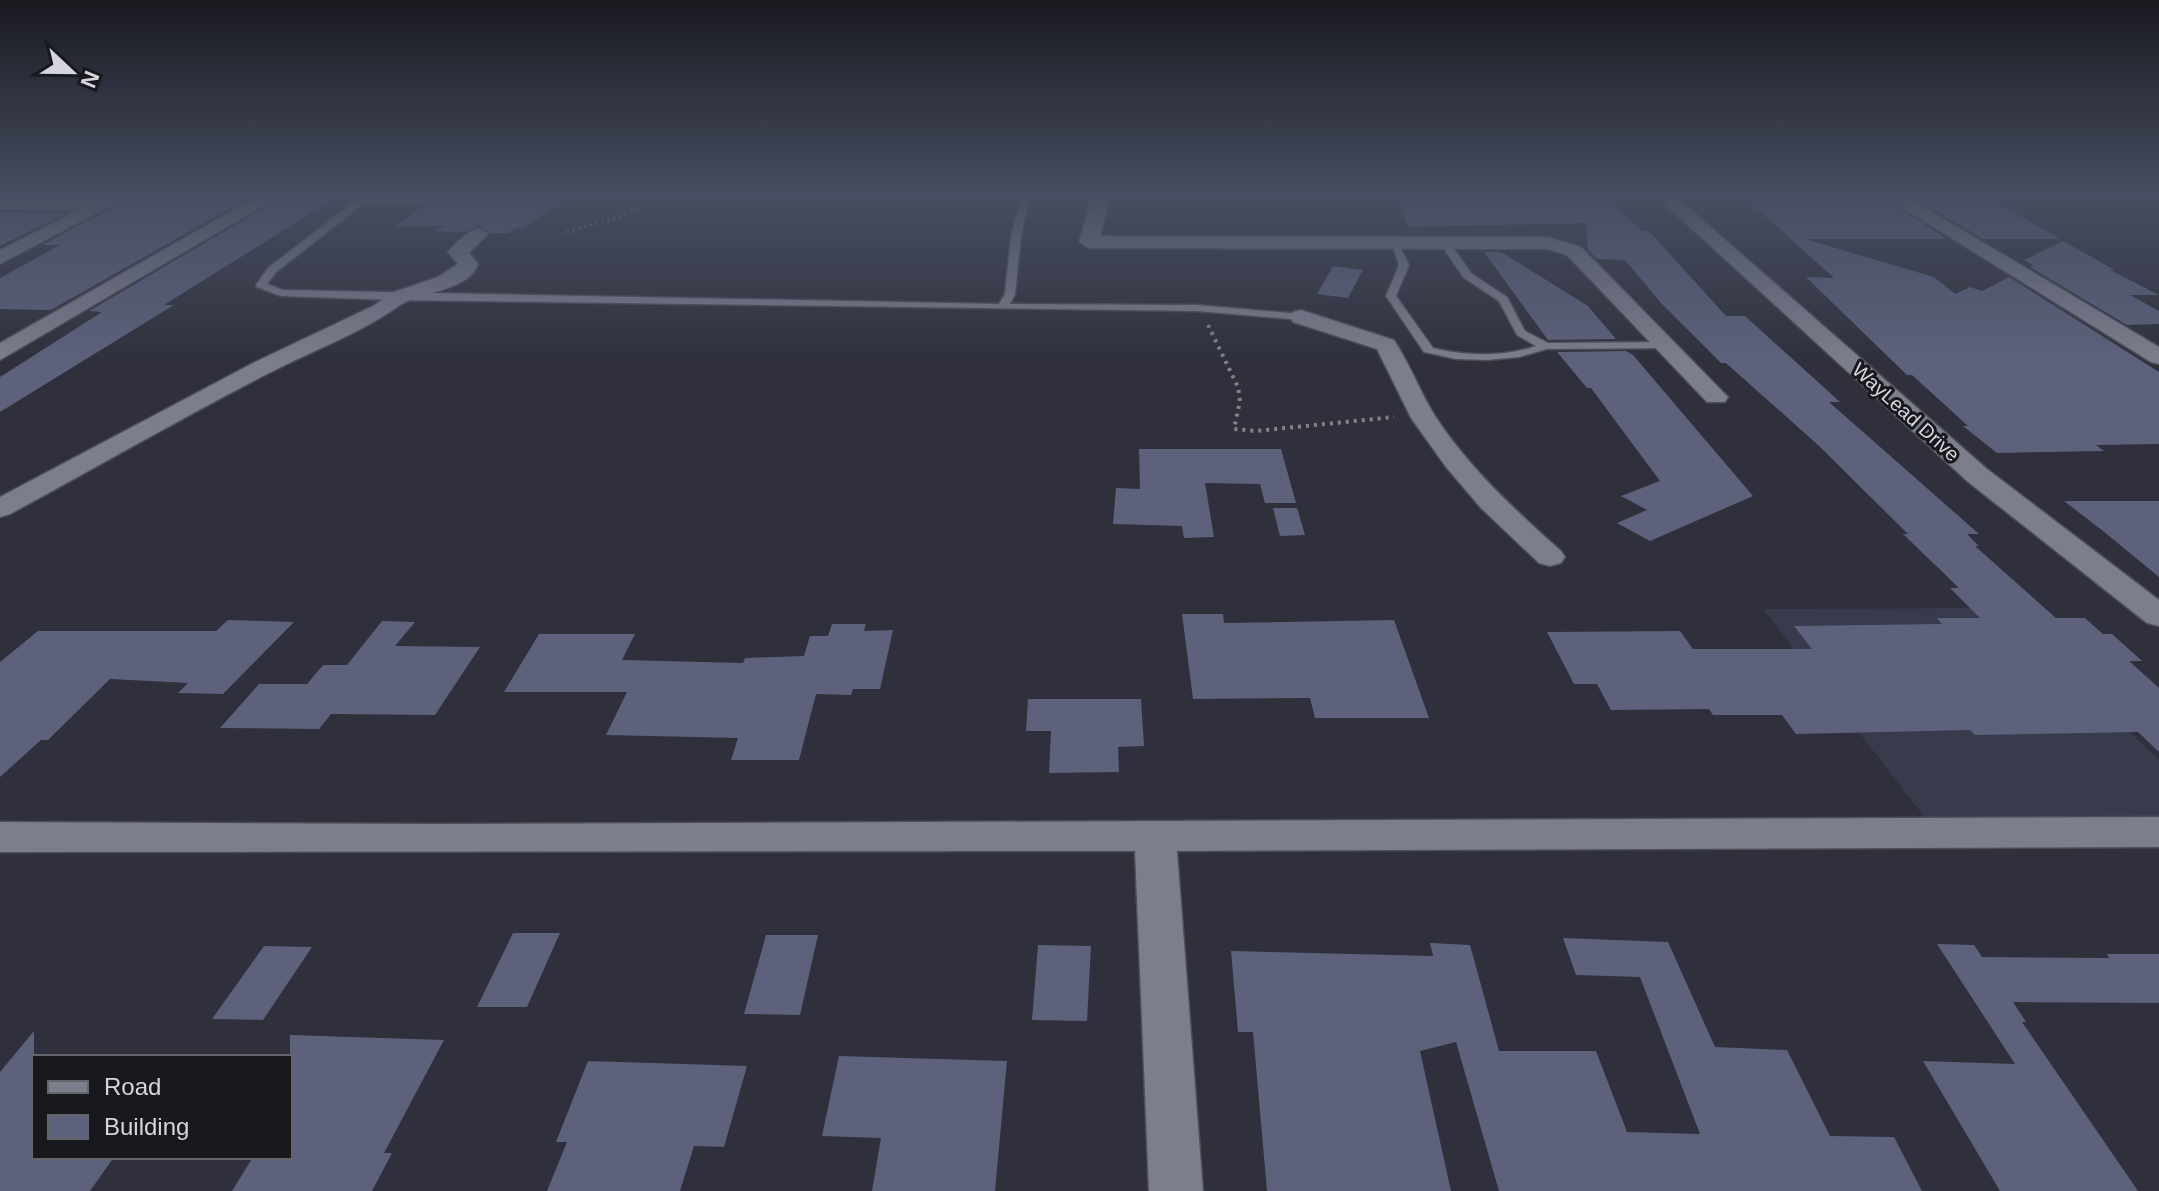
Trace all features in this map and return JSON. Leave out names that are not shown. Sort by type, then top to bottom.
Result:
[{"type":"street","points":[[0,353],[177,251]]},
{"type":"street","points":[[0,508],[263,367],[381,311],[394,297],[456,277],[466,270],[468,264],[460,251]]},
{"type":"street","points":[[1573,251],[1716,397]]},
{"type":"street","name":"WayLead Drive","points":[[1725,251],[1977,475],[2159,616]]},
{"type":"street","points":[[1982,251],[2159,357]]},
{"type":"street","points":[[1301,317],[1386,345],[1447,452],[1498,512],[1550,557]]},
{"type":"street","points":[[0,837],[432,839],[2159,832]]},
{"type":"street","points":[[1155,837],[1176,1191]]},
{"type":"lane","points":[[297,251],[272,270],[261,285],[281,293],[394,297],[1197,308],[1301,317]]},
{"type":"lane","points":[[1003,307],[1010,294],[1014,251]]},
{"type":"lane","points":[[1397,251],[1404,265],[1391,296],[1399,312],[1422,334],[1428,350],[1441,354],[1487,355],[1532,352],[1546,346],[1665,345]]},
{"type":"lane","points":[[1450,251],[1468,276],[1503,299],[1521,333],[1546,346]]},
{"type":"path","points":[[1197,308],[1205,315],[1212,339],[1229,363],[1237,386],[1240,398],[1234,429],[1256,431],[1423,414]]},
{"type":"shaded area","points":[[2000,608],[2159,760],[2159,819],[1927,820],[1763,609]]},
{"type":"building","points":[[50,251],[156,251],[51,310],[0,309],[0,278]]},
{"type":"building","points":[[192,251],[251,251],[164,305],[174,305],[0,412],[0,377],[102,312],[89,311]]},
{"type":"building","points":[[1589,251],[1667,251],[1726,316],[1745,316],[1840,402],[1829,402],[1979,534],[1967,534],[1979,546],[1975,546],[2056,618],[2085,618],[2103,634],[2112,634],[2142,661],[2129,661],[2159,688],[2159,752],[2138,732],[1975,735],[1970,730],[1796,734],[1782,715],[1713,715],[1709,709],[1611,710],[1597,684],[1574,684],[1547,632],[1680,631],[1693,649],[1812,649],[1794,626],[1942,624],[1937,618],[1980,618],[1950,588],[1959,588],[1903,534],[1908,534],[1818,445],[1726,363],[1721,363],[1660,302],[1625,260],[1597,259]]},
{"type":"building","points":[[1804,251],[1844,251],[1934,277],[1955,294],[1970,287],[1982,291],[2009,277],[2159,372],[2159,444],[2096,445],[2104,451],[1997,453],[1963,426],[1968,426],[1912,375],[1907,375],[1806,277],[1834,278]]},
{"type":"building","points":[[2043,251],[2080,251],[2159,295],[2130,295],[2159,311],[2159,324],[2127,325],[2030,267],[2034,266],[2024,260]]},
{"type":"building","points":[[1484,252],[1501,252],[1588,306],[1616,339],[1548,340]]},
{"type":"building","points":[[1333,266],[1363,270],[1348,298],[1317,294]]},
{"type":"building","points":[[1626,351],[1633,355],[1753,496],[1650,541],[1617,523],[1647,510],[1621,496],[1660,481],[1591,388],[1587,388],[1557,352]]},
{"type":"building","points":[[1139,449],[1281,449],[1296,503],[1265,503],[1260,484],[1205,483],[1214,537],[1184,538],[1182,526],[1113,524],[1116,488],[1140,489]]},
{"type":"building","points":[[2064,501],[2159,501],[2159,577],[2103,531]]},
{"type":"building","points":[[1273,508],[1297,508],[1305,535],[1280,536]]},
{"type":"building","points":[[1182,614],[1223,614],[1224,623],[1394,620],[1429,718],[1315,718],[1310,698],[1193,699]]},
{"type":"building","points":[[228,620],[294,622],[223,694],[178,693],[188,683],[110,679],[48,740],[41,740],[0,777],[0,662],[38,631],[216,631]]},
{"type":"building","points":[[382,621],[415,622],[395,646],[480,647],[435,715],[331,714],[319,729],[220,728],[259,684],[307,684],[323,665],[347,665]]},
{"type":"building","points":[[832,624],[866,624],[864,631],[893,630],[880,689],[853,689],[851,695],[816,694],[799,760],[731,760],[738,738],[606,735],[627,692],[504,692],[539,634],[635,634],[622,660],[743,663],[745,658],[804,656],[810,636],[828,636]]},
{"type":"building","points":[[1028,699],[1141,699],[1144,746],[1118,747],[1119,772],[1049,773],[1051,731],[1026,731]]},
{"type":"building","points":[[513,933],[560,933],[527,1007],[477,1007]]},
{"type":"building","points":[[766,935],[818,935],[800,1015],[744,1014]]},
{"type":"building","points":[[1563,938],[1668,942],[1715,1047],[1787,1050],[1830,1136],[1894,1137],[1922,1191],[1499,1191],[1456,1042],[1420,1051],[1451,1191],[1267,1191],[1253,1032],[1238,1032],[1231,951],[1433,956],[1430,943],[1470,945],[1499,1051],[1596,1051],[1627,1132],[1700,1134],[1640,977],[1576,975]]},
{"type":"building","points":[[1937,944],[1974,945],[1982,957],[2109,958],[2107,954],[2159,954],[2159,1003],[2013,1002],[2026,1022],[2022,1022],[2138,1191],[2000,1191],[1923,1061],[2015,1064]]},
{"type":"building","points":[[1038,945],[1091,946],[1087,1021],[1032,1020]]},
{"type":"building","points":[[264,946],[312,947],[263,1020],[212,1019]]},
{"type":"building","points":[[34,1031],[32,1159],[113,1159],[90,1191],[0,1191],[0,1072]]},
{"type":"building","points":[[290,1035],[444,1040],[384,1153],[392,1153],[372,1191],[232,1191],[252,1159],[292,1159]]},
{"type":"building","points":[[839,1056],[1007,1061],[995,1191],[872,1191],[881,1138],[822,1136]]},
{"type":"building","points":[[588,1061],[747,1066],[724,1147],[694,1146],[680,1191],[547,1191],[567,1142],[556,1142]]}]
